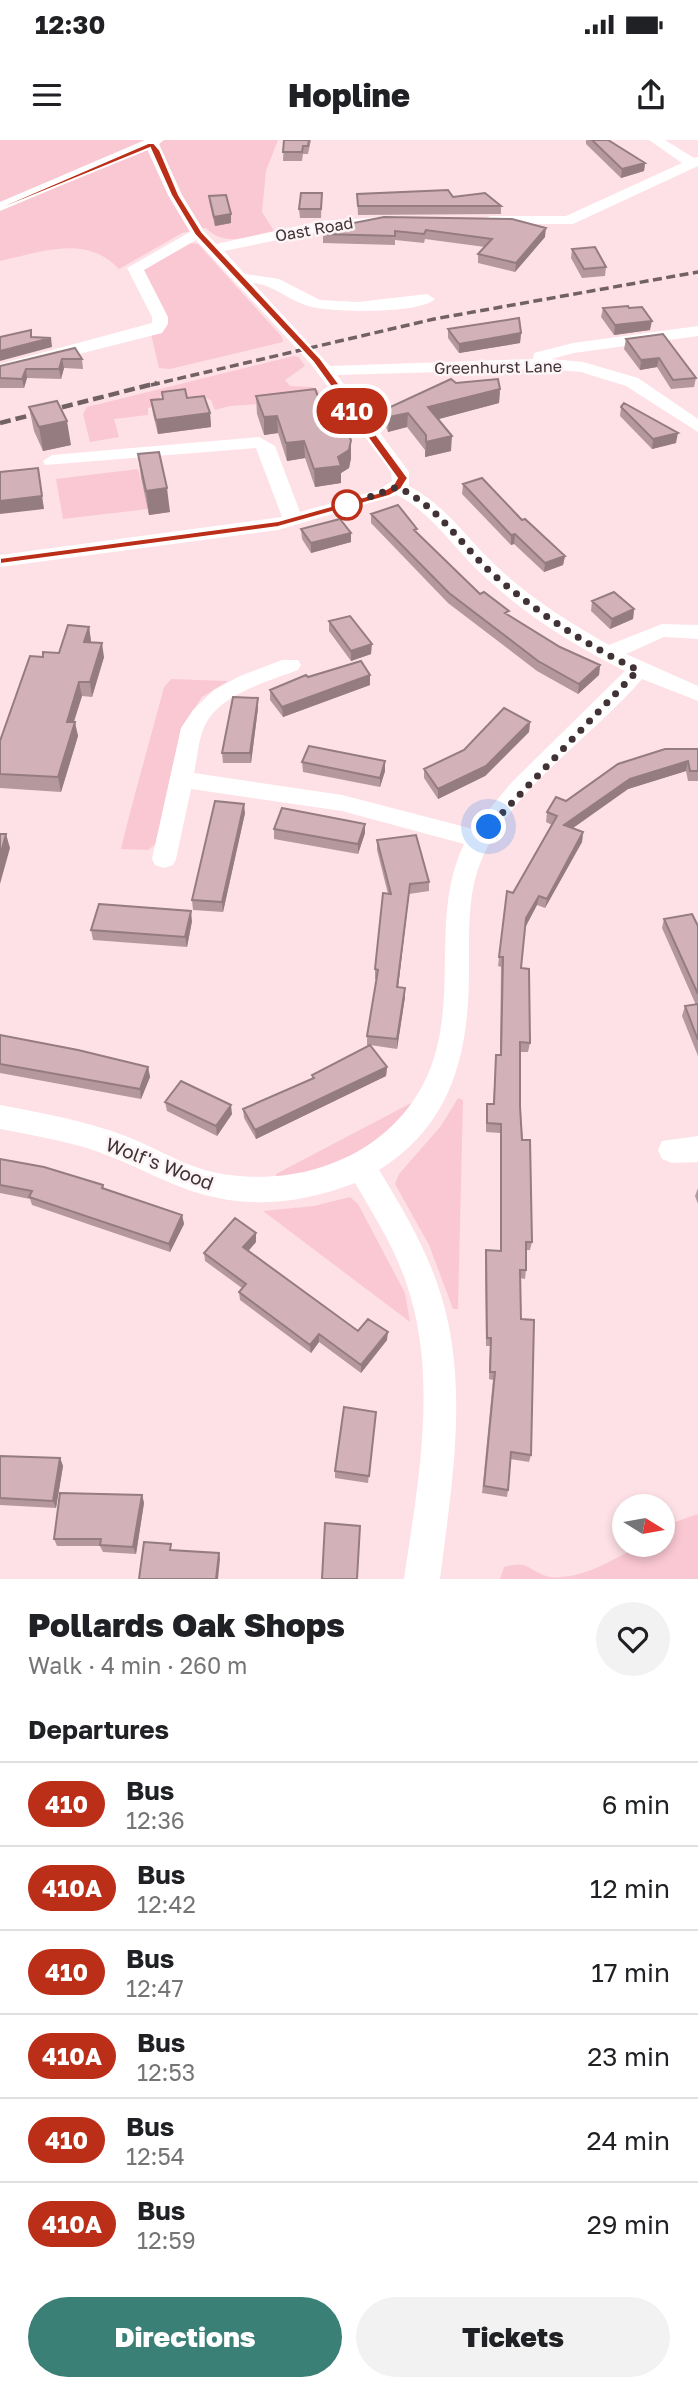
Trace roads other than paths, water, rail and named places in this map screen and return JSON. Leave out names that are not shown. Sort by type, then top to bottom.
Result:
[{"type":"street","points":[[656,140],[695,162]]},
{"type":"street","points":[[0,207],[153,142],[175,195],[198,233],[320,365],[400,472],[402,483],[385,494],[258,528],[0,561]]},
{"type":"street","points":[[477,219],[568,221],[695,162]]},
{"type":"street","name":"Oast Road","points":[[213,249],[338,223],[415,218]]},
{"type":"street","points":[[0,369],[156,329],[160,324],[160,317],[135,268],[198,233]]},
{"type":"street","points":[[241,279],[269,279],[310,302],[330,306],[379,305],[427,299]]},
{"type":"street","points":[[558,358],[698,331]]},
{"type":"street","name":"Greenhurst Lane","points":[[320,365],[344,368],[526,365],[558,358],[632,382],[698,427]]},
{"type":"street","points":[[52,461],[260,442],[266,446],[293,520]]},
{"type":"street","points":[[397,487],[423,500],[494,574],[533,606],[606,655],[698,694]]},
{"type":"street","points":[[606,655],[657,630],[680,626],[698,632]]},
{"type":"street","points":[[164,859],[192,728],[202,710],[217,697],[290,665]]},
{"type":"street","name":"Wolf's Wood","points":[[0,1117],[79,1134],[215,1185],[248,1191],[334,1179],[388,1151],[416,1122],[445,1068],[452,1039],[460,897],[467,864],[479,839],[533,777],[638,670]]},
{"type":"street","points":[[181,779],[342,803],[479,839]]},
{"type":"street","points":[[361,1167],[408,1250],[424,1287],[434,1334],[439,1381],[437,1456],[422,1579]]},
{"type":"railway","points":[[151,385],[434,319],[698,272]]},
{"type":"railway","points":[[0,423],[157,383]]}]
